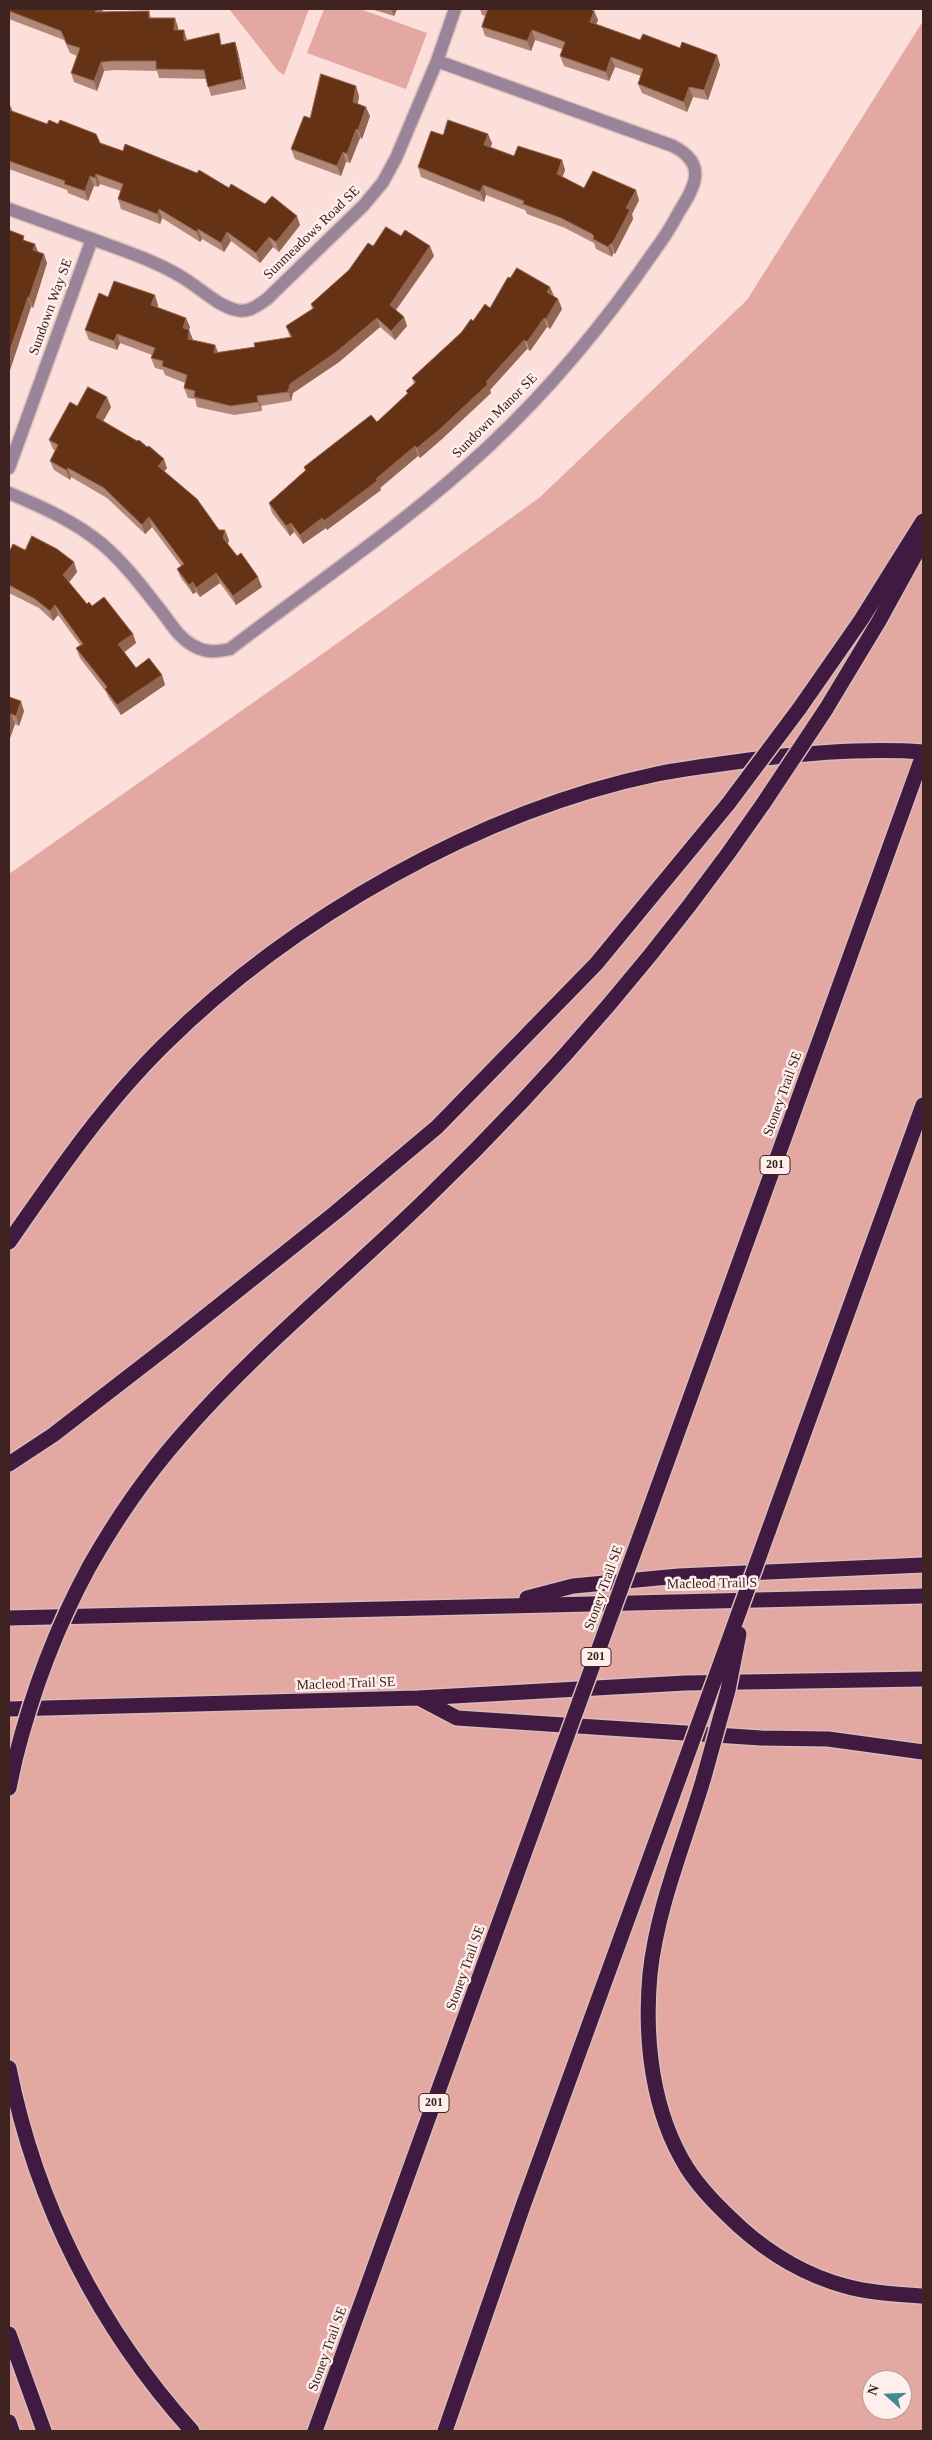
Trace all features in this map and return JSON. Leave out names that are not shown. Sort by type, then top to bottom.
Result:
[{"type":"highway","points":[[9,1464],[53,1435],[172,1343],[336,1212],[437,1127],[596,964],[728,804],[799,709],[861,620],[923,521]]},
{"type":"highway","points":[[9,1788],[28,1711],[45,1662],[89,1567],[127,1504],[180,1437],[262,1352],[439,1187],[544,1078],[669,932],[763,804],[826,708],[875,628],[923,540]]},
{"type":"highway","points":[[9,1242],[67,1158],[108,1104],[165,1044],[253,966],[307,927],[400,873],[476,833],[571,798],[656,774],[733,762],[840,750],[923,754]]},
{"type":"highway","name":"Stoney Trail SE","points":[[315,2431],[923,754]]},
{"type":"highway","points":[[446,2431],[523,2206],[923,1105]]},
{"type":"highway","points":[[9,1618],[501,1605],[573,1586],[670,1577],[923,1565]]},
{"type":"highway","points":[[750,1582],[728,1690],[704,1777],[664,1904],[650,1975],[648,2041],[666,2124],[687,2168],[718,2207],[755,2240],[796,2268],[844,2286],[884,2293],[923,2296]]},
{"type":"highway","name":"Macleod Trail S","points":[[501,1605],[923,1596]]},
{"type":"highway","name":"Macleod Trail SE","points":[[9,1709],[418,1698],[685,1682],[923,1679]]},
{"type":"highway","points":[[418,1698],[457,1718],[761,1738],[828,1739],[923,1752]]},
{"type":"highway","points":[[9,2068],[19,2114],[33,2160],[53,2215],[76,2264],[125,2348],[192,2431]]},
{"type":"highway","points":[[9,2334],[44,2431]]},
{"type":"highway","points":[[9,2422],[12,2431]]},
{"type":"street","name":"Sunmeadows Road SE","points":[[92,239],[132,254],[180,276],[224,306],[237,311],[250,310],[267,299],[364,205],[383,182],[396,158],[437,61],[455,9]]},
{"type":"street","name":"Sundown Manor SE","points":[[9,493],[47,509],[73,523],[100,543],[125,565],[184,640],[205,651],[216,652],[230,649],[401,522],[490,446],[554,378],[620,300],[665,236],[694,186],[694,170],[686,155],[672,146],[437,61]]},
{"type":"street","points":[[9,209],[92,239]]},
{"type":"street","name":"Sundown Way SE","points":[[9,468],[92,239]]},
{"type":"shaded area","points":[[229,9],[309,9],[284,75],[278,71]]},
{"type":"shaded area","points":[[324,9],[360,9],[427,33],[406,89],[307,53]]},
{"type":"shaded area","points":[[923,21],[923,2431],[9,2431],[9,874],[325,652],[539,498],[747,300]]},
{"type":"building","points":[[9,9],[97,9],[95,12],[149,11],[149,18],[175,18],[174,30],[184,30],[184,41],[219,33],[221,45],[235,42],[242,79],[208,87],[204,70],[156,69],[156,61],[112,61],[101,62],[94,81],[71,73],[80,48],[67,44],[61,31],[9,11]]},
{"type":"building","points":[[488,9],[589,9],[594,11],[590,22],[640,40],[643,34],[680,48],[682,42],[717,55],[704,90],[689,87],[684,102],[638,84],[643,69],[611,57],[606,72],[560,56],[565,42],[532,30],[527,41],[482,27]]},
{"type":"building","points":[[321,74],[356,86],[353,102],[366,107],[347,154],[343,152],[337,166],[291,149],[304,116],[310,118]]},
{"type":"building","points":[[9,110],[47,124],[49,120],[58,124],[60,120],[96,134],[100,143],[123,151],[125,144],[197,173],[199,170],[229,188],[231,184],[265,204],[272,196],[297,216],[276,242],[269,237],[256,253],[227,232],[221,243],[198,229],[197,232],[159,209],[157,214],[118,199],[123,184],[96,174],[95,178],[90,176],[85,191],[64,184],[65,181],[9,161]]},
{"type":"building","points":[[448,120],[488,134],[484,145],[514,156],[518,146],[562,160],[557,174],[584,188],[593,171],[636,190],[626,208],[630,210],[612,244],[608,247],[593,239],[594,236],[592,234],[561,218],[523,204],[524,201],[483,185],[480,192],[418,167],[431,131],[443,135]]},
{"type":"building","points":[[386,227],[401,236],[405,230],[430,246],[390,305],[404,317],[391,331],[377,318],[335,353],[290,384],[288,392],[257,396],[258,402],[231,406],[194,397],[195,391],[184,388],[187,375],[162,366],[163,361],[151,358],[155,348],[117,334],[114,341],[85,330],[99,293],[108,297],[114,281],[155,295],[151,305],[186,318],[183,328],[189,330],[188,339],[215,345],[214,353],[255,347],[254,343],[292,337],[286,326],[314,308],[311,304],[349,270],[368,243],[373,246]]},
{"type":"building","points":[[9,230],[24,236],[23,240],[35,244],[33,250],[44,254],[9,353]]},
{"type":"building","points":[[517,268],[550,287],[547,292],[558,299],[546,319],[544,318],[527,342],[524,340],[486,382],[488,384],[439,430],[417,448],[415,446],[376,479],[377,481],[324,521],[322,518],[300,535],[291,523],[286,526],[269,503],[306,470],[304,467],[371,415],[377,422],[408,393],[406,391],[416,382],[412,378],[461,333],[471,319],[473,321],[485,304],[490,308],[508,277],[510,278]]},
{"type":"building","points":[[88,387],[107,397],[96,417],[137,441],[139,440],[147,447],[149,446],[164,459],[158,466],[197,499],[219,530],[225,530],[223,538],[237,556],[241,553],[258,577],[233,596],[216,573],[196,588],[193,582],[189,585],[177,569],[184,564],[149,517],[142,525],[104,488],[68,468],[66,470],[50,461],[58,445],[49,440],[70,402],[77,406]]},
{"type":"building","points":[[32,536],[57,549],[74,562],[63,575],[87,604],[89,602],[92,606],[104,597],[133,634],[118,644],[136,668],[149,658],[162,675],[117,705],[105,689],[107,687],[76,648],[83,644],[55,605],[50,611],[35,599],[9,585],[9,552],[13,544],[25,550]]},
{"type":"building","points":[[9,697],[21,701],[16,716],[11,714],[9,722]]}]
